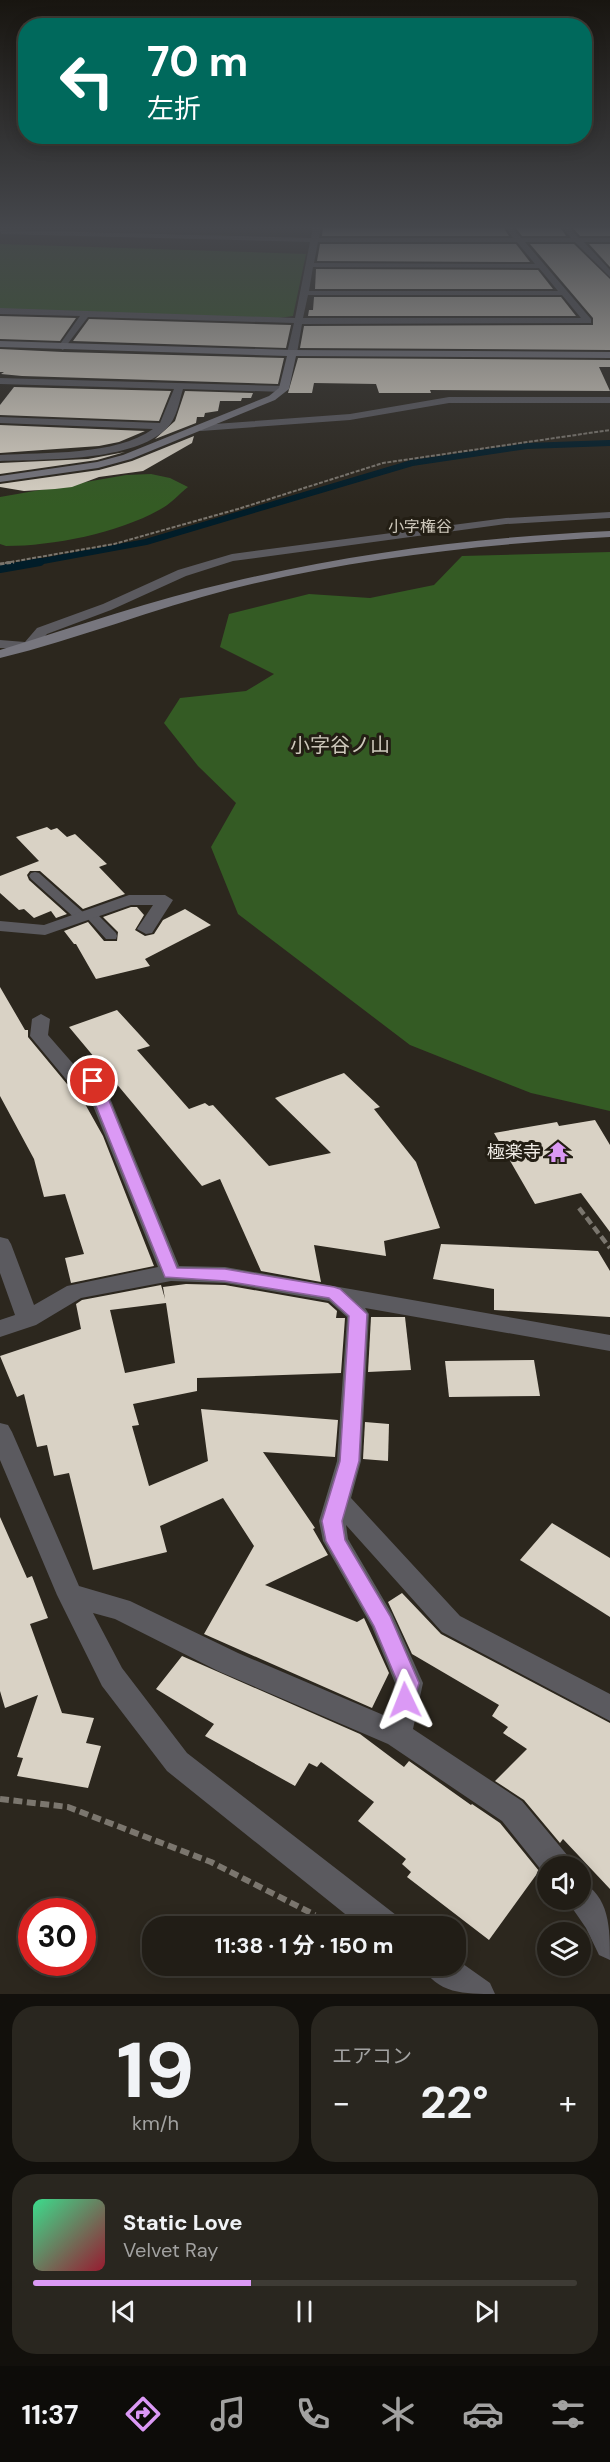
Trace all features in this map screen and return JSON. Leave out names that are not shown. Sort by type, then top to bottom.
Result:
[{"type":"street","points":[[63,347],[82,320]]},
{"type":"street","points":[[264,320],[587,320]]},
{"type":"street","points":[[0,479],[98,465],[136,454],[272,398],[284,389],[298,321]]},
{"type":"street","points":[[0,344],[292,354],[610,354]]},
{"type":"street","points":[[0,381],[179,388],[284,389]]},
{"type":"street","points":[[0,458],[93,451],[141,439],[164,426],[179,388]]},
{"type":"street","points":[[201,428],[350,417],[449,400],[610,400]]},
{"type":"street","points":[[0,420],[164,426]]},
{"type":"street","points":[[28,646],[42,631],[108,607],[182,573],[232,558],[506,521],[610,515]]},
{"type":"street","points":[[0,654],[179,599],[332,565],[482,544],[610,534]]},
{"type":"street","points":[[0,644],[28,646]]},
{"type":"street","points":[[0,926],[45,930],[129,900],[165,900],[146,929]]},
{"type":"street","points":[[41,1019],[39,1036],[76,1079],[93,1081],[171,1273]]},
{"type":"street","points":[[0,1244],[28,1318]]},
{"type":"street","points":[[0,1329],[28,1318],[75,1292],[140,1277],[171,1273],[225,1275],[610,1343]]},
{"type":"street","points":[[334,1293],[358,1314],[350,1461],[332,1521],[336,1541],[383,1622],[409,1683],[398,1735]]},
{"type":"street","points":[[0,1432],[70,1595],[112,1677],[177,1762],[372,1916]]},
{"type":"street","points":[[337,1499],[451,1624],[610,1708]]},
{"type":"street","points":[[70,1595],[121,1609],[228,1662],[398,1735],[512,1811],[548,1856]]},
{"type":"street","points":[[591,1910],[610,1944]]},
{"type":"street","points":[[454,1976],[479,1994]]},
{"type":"lane","points":[[35,876],[111,936]]},
{"type":"path","points":[[0,564],[114,544],[238,509],[383,463],[555,436],[610,430]]},
{"type":"path","points":[[579,1208],[610,1248]]},
{"type":"path","points":[[0,1799],[68,1808],[211,1862],[317,1916]]},
{"type":"green space","points":[[151,474],[170,478],[188,487],[163,508],[143,518],[105,531],[44,544],[6,546],[0,544],[0,497],[126,475]]},
{"type":"green space","points":[[610,552],[610,1111],[531,1093],[410,1045],[238,914],[211,847],[236,803],[198,766],[164,723],[180,698],[246,691],[274,674],[220,647],[229,614],[309,594],[370,598],[434,585],[462,556]]},
{"type":"building","points":[[0,320],[75,320],[60,341],[0,339]]},
{"type":"building","points":[[88,320],[291,325],[286,348],[73,341]]},
{"type":"building","points":[[593,320],[610,320],[610,350],[300,348],[304,326],[593,325]]},
{"type":"building","points":[[0,349],[284,358],[278,384],[22,376],[1,374],[4,372],[0,372]]},
{"type":"building","points":[[298,358],[610,360],[610,367],[599,367],[610,391],[430,390],[431,393],[379,393],[376,384],[314,383],[312,393],[288,393]]},
{"type":"building","points":[[14,387],[171,391],[159,421],[0,415],[0,405]]},
{"type":"building","points":[[185,391],[253,393],[251,398],[242,398],[241,401],[220,401],[218,411],[205,413],[204,417],[197,417],[196,423],[155,439],[175,421]]},
{"type":"building","points":[[0,425],[145,431],[119,442],[99,446],[0,453]]},
{"type":"building","points":[[194,436],[192,443],[143,471],[99,477],[72,487],[55,489],[24,491],[0,487],[0,484],[99,470],[132,461]]},
{"type":"building","points":[[125,452],[97,460],[0,474],[0,463],[88,459]]},
{"type":"building","points":[[47,827],[51,830],[57,828],[67,837],[75,834],[107,864],[99,867],[125,894],[83,909],[40,871],[30,871],[27,875],[29,880],[67,914],[56,918],[51,911],[34,918],[24,909],[19,910],[0,893],[0,876],[39,861],[16,837]]},
{"type":"building","points":[[137,907],[144,915],[135,930],[145,936],[154,934],[163,920],[185,909],[211,925],[145,959],[150,966],[96,979],[76,944],[64,931],[88,922],[104,941],[117,941],[118,932],[103,917]]},
{"type":"building","points":[[0,987],[25,1030],[28,1030],[28,1037],[67,1084],[75,1086],[103,1136],[154,1266],[71,1283],[65,1258],[84,1254],[65,1194],[44,1197],[34,1159],[0,1096]]},
{"type":"building","points":[[117,1010],[150,1046],[137,1050],[189,1109],[205,1103],[209,1106],[213,1105],[269,1166],[331,1153],[275,1098],[344,1073],[380,1107],[374,1109],[416,1162],[440,1228],[384,1241],[386,1256],[314,1245],[321,1282],[261,1271],[220,1179],[202,1186],[69,1027]]},
{"type":"building","points":[[595,1120],[610,1145],[610,1232],[581,1193],[535,1204],[494,1133],[557,1122],[559,1126]]},
{"type":"building","points":[[441,1244],[598,1251],[610,1271],[610,1317],[494,1310],[494,1289],[433,1279]]},
{"type":"building","points":[[186,1284],[225,1285],[328,1303],[337,1311],[336,1318],[345,1318],[341,1373],[197,1378],[197,1391],[133,1404],[139,1425],[132,1426],[149,1486],[208,1461],[201,1409],[338,1420],[335,1457],[263,1452],[315,1528],[313,1529],[328,1555],[265,1585],[357,1622],[364,1618],[389,1673],[372,1708],[204,1634],[254,1546],[223,1498],[160,1526],[167,1552],[93,1570],[69,1473],[54,1476],[47,1445],[37,1447],[24,1394],[17,1397],[0,1356],[81,1329],[76,1304],[82,1300],[161,1285],[165,1299],[163,1287]],"holes":[[[166,1303],[175,1363],[125,1373],[110,1310]]]},
{"type":"building","points":[[371,1317],[405,1317],[411,1370],[368,1372]]},
{"type":"building","points":[[534,1360],[540,1396],[449,1397],[445,1361]]},
{"type":"building","points":[[365,1422],[389,1424],[388,1461],[363,1459]]},
{"type":"building","points":[[0,1517],[27,1578],[32,1576],[48,1618],[30,1624],[62,1713],[94,1718],[86,1743],[101,1746],[88,1788],[17,1776],[23,1758],[17,1757],[38,1695],[5,1708],[0,1691]]},
{"type":"building","points":[[552,1523],[610,1558],[610,1617],[520,1560]]},
{"type":"building","points":[[402,1593],[441,1634],[610,1723],[610,1889],[591,1869],[591,1856],[579,1856],[563,1839],[560,1843],[524,1800],[495,1781],[527,1749],[503,1733],[508,1727],[492,1716],[499,1705],[412,1654],[388,1602]]},
{"type":"building","points":[[182,1656],[360,1734],[404,1767],[409,1761],[500,1823],[537,1869],[537,1874],[489,1940],[466,1922],[466,1916],[458,1916],[407,1877],[411,1872],[402,1864],[406,1859],[358,1821],[374,1802],[321,1762],[317,1767],[309,1763],[295,1786],[205,1736],[214,1724],[156,1689]]},
{"type":"waterway","points":[[32,563],[146,542],[412,463],[527,446],[610,443]]},
{"type":"waterway","points":[[0,569],[40,562]]},
{"type":"place","name":"極楽寺","points":[[558,1152]]},
{"type":"district","name":"小字権谷","points":[[420,526]]},
{"type":"district","name":"小字谷ノ山","points":[[340,745]]},
{"type":"route","points":[[93,1081],[171,1273],[225,1275],[334,1293],[358,1314],[350,1461],[332,1521],[336,1541],[353,1574],[383,1622],[409,1683],[405,1700]]}]
